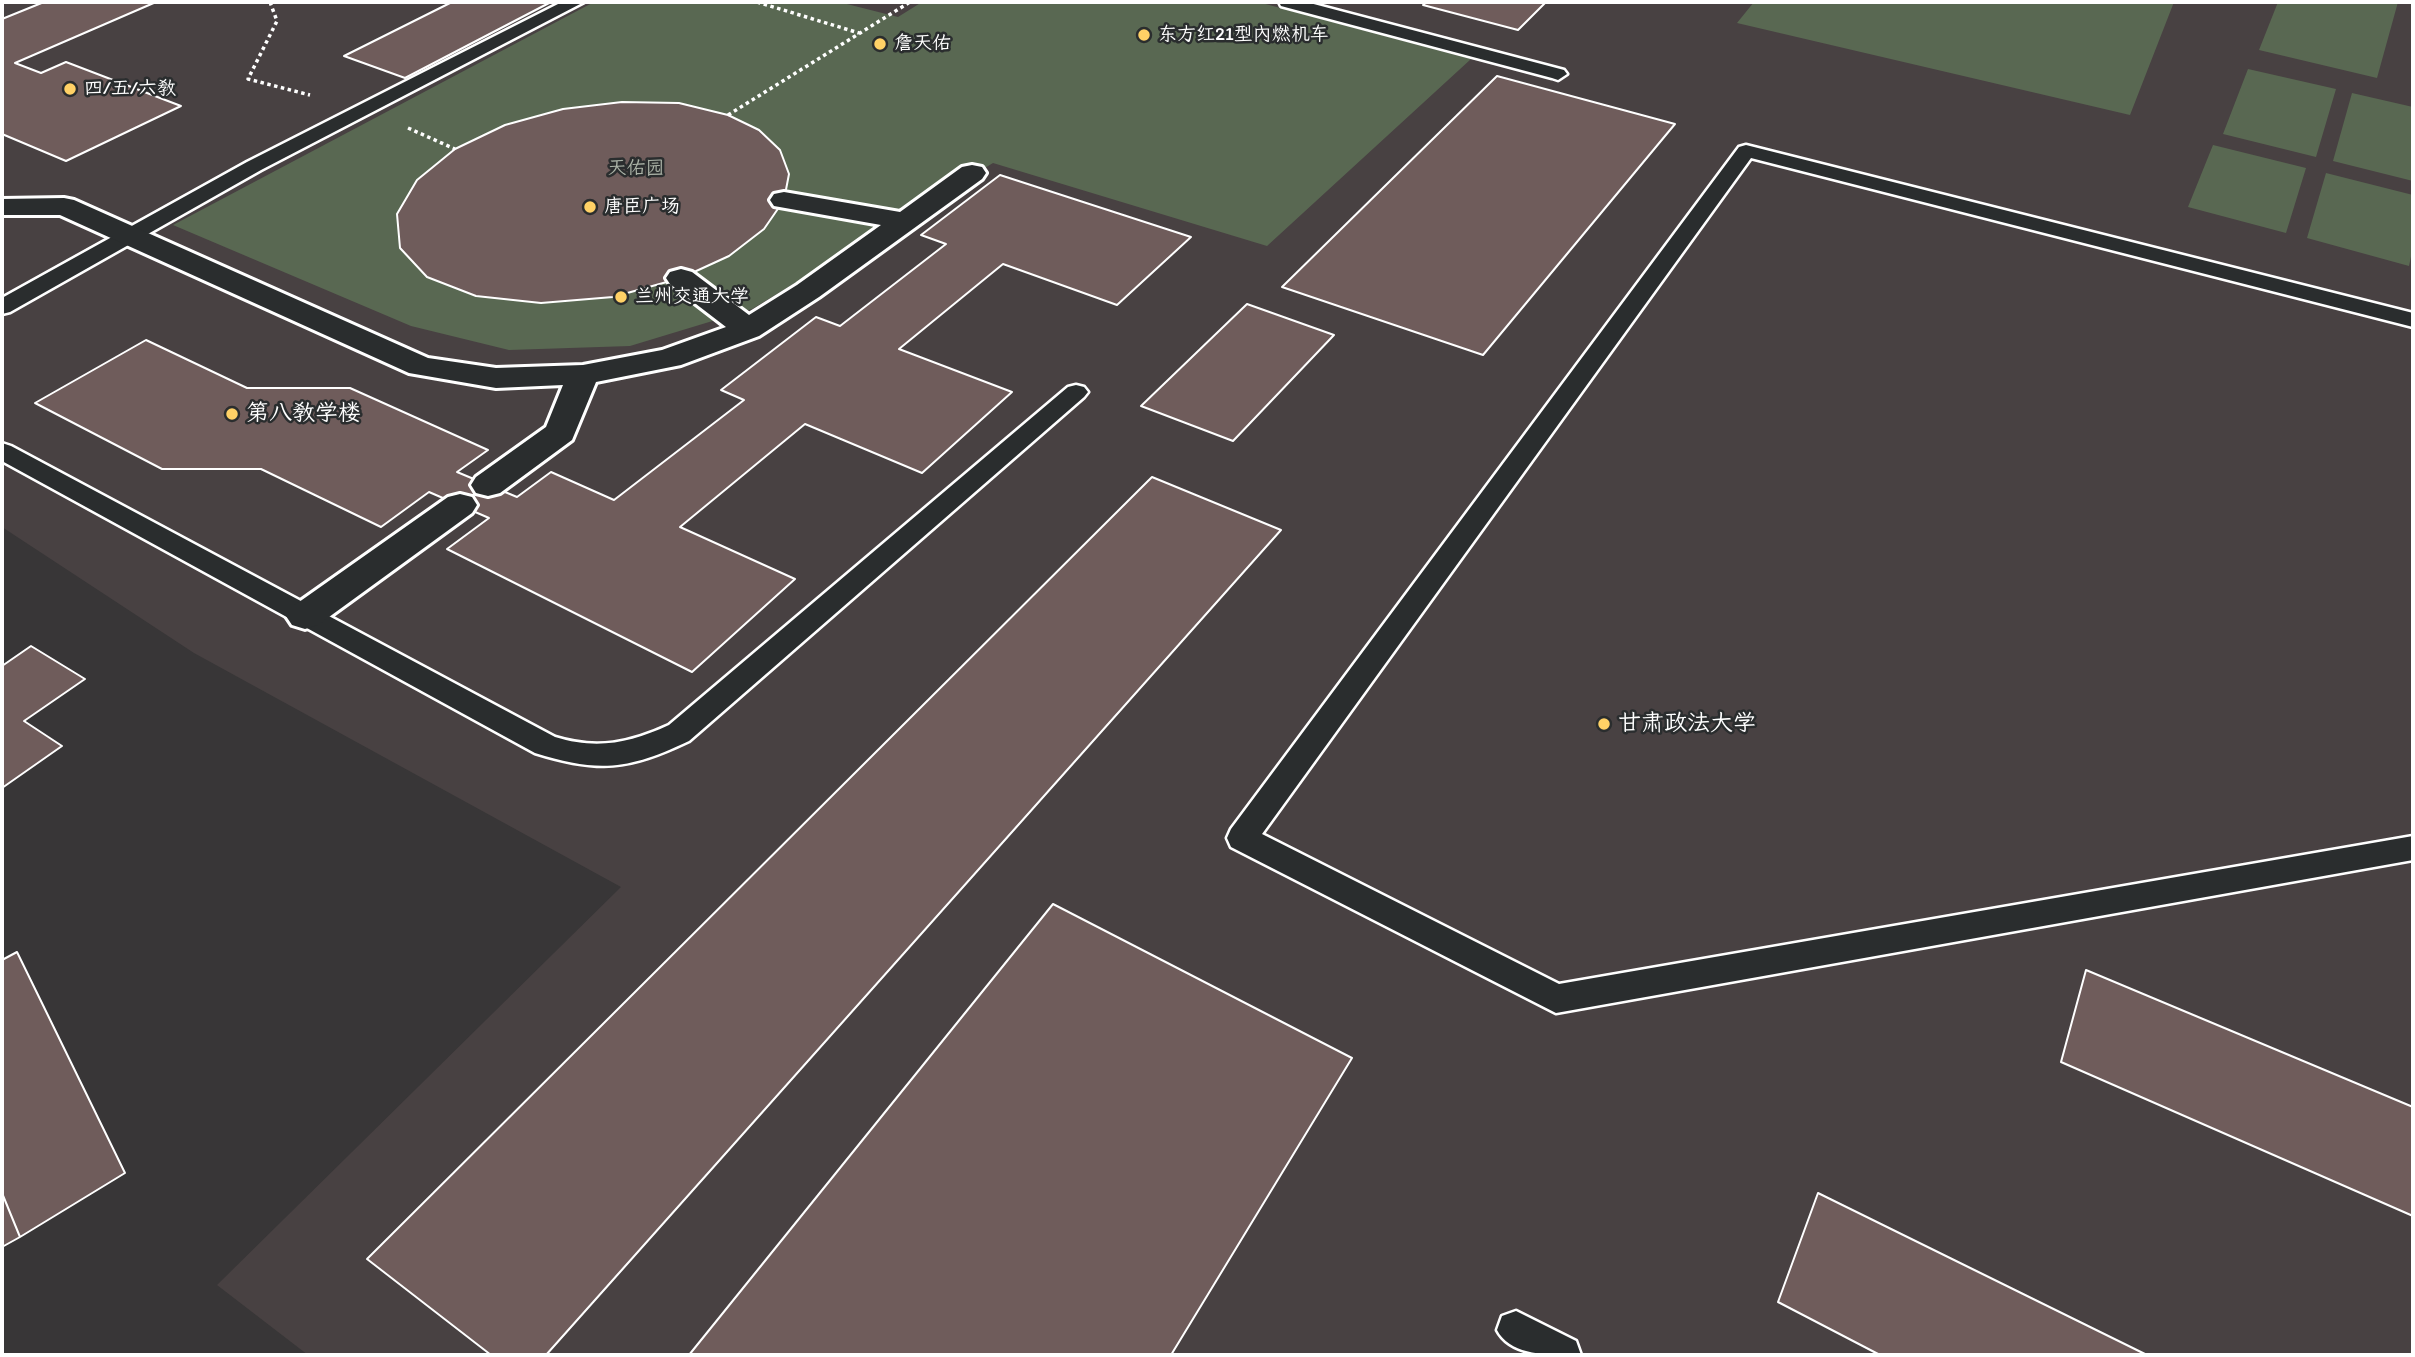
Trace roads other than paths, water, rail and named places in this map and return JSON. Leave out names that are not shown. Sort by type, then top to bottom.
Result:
[{"type":"street","points":[[2,207],[64,206],[420,366],[496,378],[583,375],[670,358],[748,329],[808,291],[972,173]]},
{"type":"street","points":[[784,200],[905,221]]},
{"type":"street","points":[[681,278],[748,329]]},
{"type":"street","points":[[305,616],[560,433],[583,375]]},
{"type":"lane","points":[[2,307],[254,166],[575,2]]},
{"type":"lane","points":[[1288,2],[1558,74]]},
{"type":"lane","points":[[2413,320],[1745,151],[1242,838],[1556,999],[2413,848]]},
{"type":"lane","points":[[2,451],[545,746],[575,756],[610,757],[647,749],[688,726],[1076,391]]},
{"type":"lane","points":[[1516,1330],[1562,1355]]},
{"type":"place","name":"东方红21型内燃机车","points":[[1144,35]]},
{"type":"place","name":"詹天佑","points":[[880,44]]},
{"type":"place","name":"四/五/六教","points":[[70,89]]},
{"type":"place","name":"唐臣广场","points":[[590,207]]},
{"type":"place","name":"兰州交通大学","points":[[621,297]]},
{"type":"place","name":"第八教学楼","points":[[232,414]]},
{"type":"place","name":"甘肃政法大学","points":[[1604,724]]},
{"type":"park label","name":"天佑园","points":[[636,169]]}]
